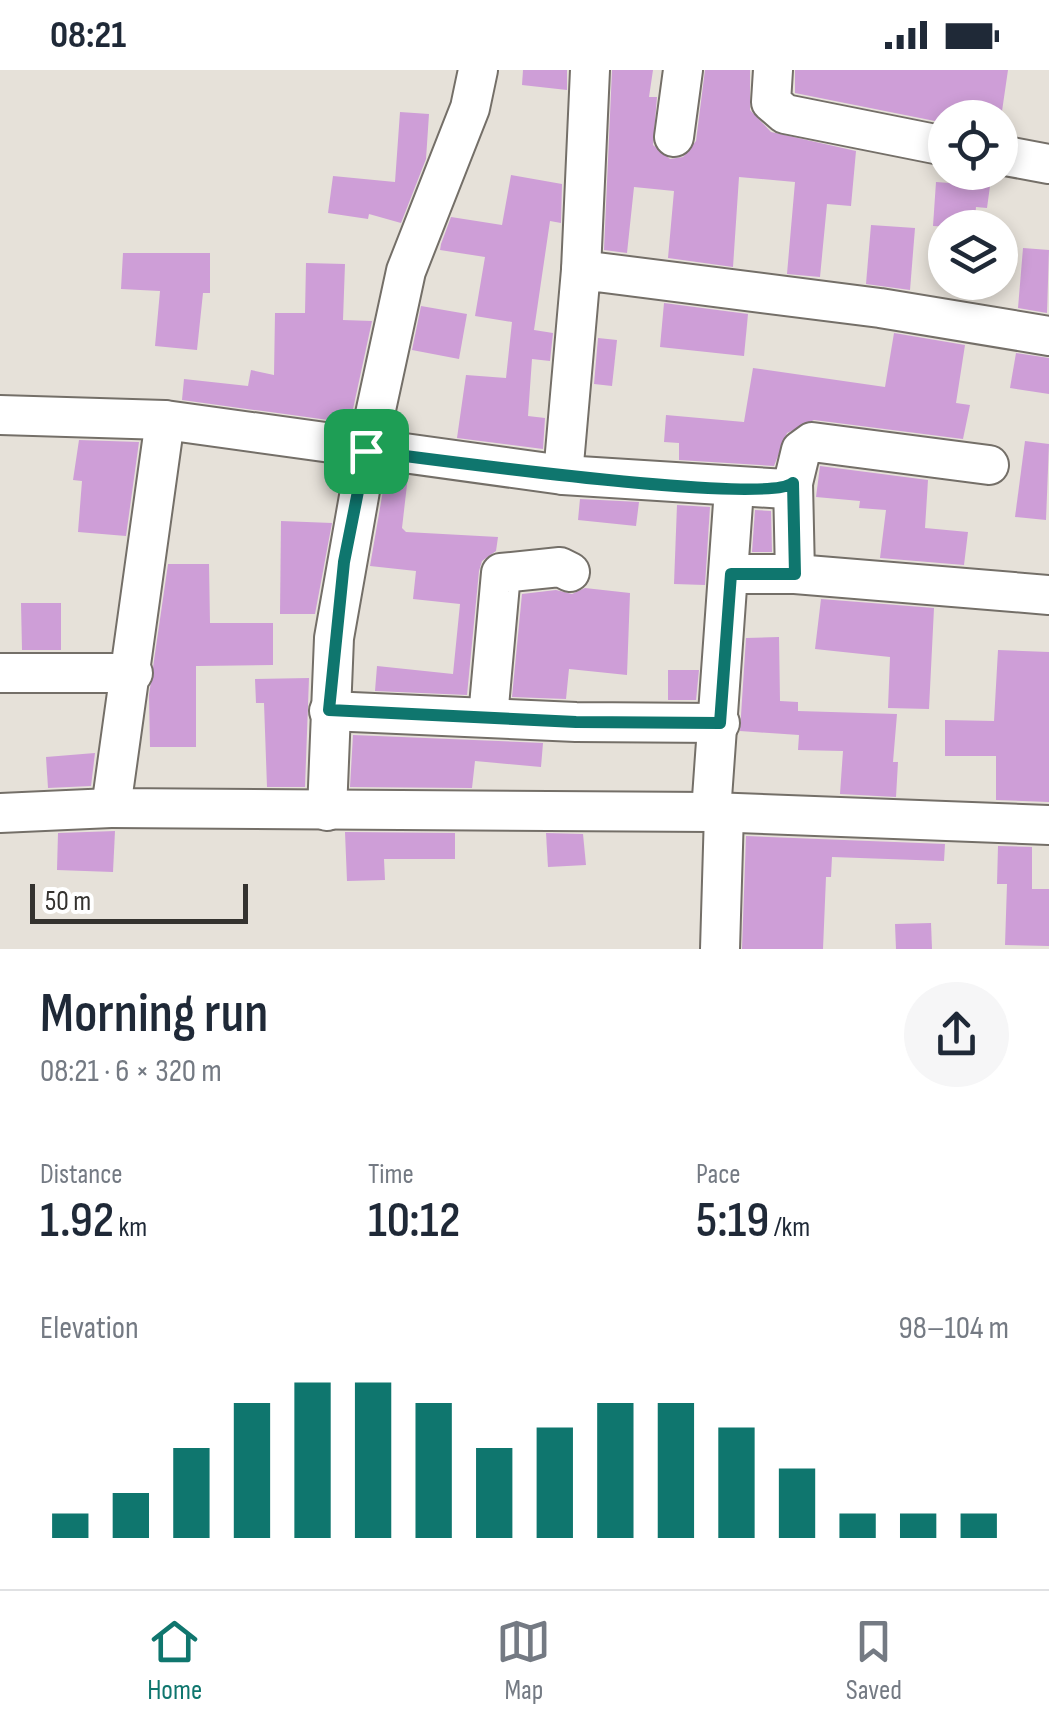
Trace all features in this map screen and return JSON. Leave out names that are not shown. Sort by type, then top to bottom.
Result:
[{"type":"street","points":[[327,811],[329,710],[344,562],[366,451],[406,271],[470,108],[478,70]]},
{"type":"street","points":[[563,475],[581,270],[590,70]]},
{"type":"street","points":[[674,137],[684,70]]},
{"type":"street","points":[[774,70],[771,102],[785,114],[928,143]]},
{"type":"street","points":[[1018,158],[1049,164]]},
{"type":"street","points":[[581,270],[880,308],[1049,336]]},
{"type":"street","points":[[0,415],[165,420],[366,451],[563,475],[775,490],[793,483]]},
{"type":"street","points":[[111,808],[165,420]]},
{"type":"street","points":[[795,574],[793,483],[802,450],[812,442],[989,465]]},
{"type":"street","points":[[720,949],[720,723],[734,488]]},
{"type":"street","points":[[488,717],[501,573],[560,567],[570,572]]},
{"type":"street","points":[[731,574],[795,574],[1049,595]]},
{"type":"street","points":[[0,673],[132,673]]},
{"type":"street","points":[[329,710],[720,723]]},
{"type":"street","points":[[0,813],[111,808],[718,812],[1049,825]]},
{"type":"building","points":[[523,70],[567,70],[567,90],[522,85]]},
{"type":"building","points":[[612,70],[653,70],[649,97],[657,97],[653,145],[670,159],[683,157],[696,141],[705,70],[750,70],[750,110],[771,132],[856,151],[851,206],[827,204],[820,277],[787,274],[795,182],[739,177],[733,267],[668,258],[674,191],[634,187],[627,253],[604,250]]},
{"type":"building","points":[[795,70],[1008,70],[1004,100],[928,100],[928,120],[795,93]]},
{"type":"building","points":[[400,112],[429,114],[426,159],[401,223],[369,214],[368,219],[328,213],[333,176],[395,182]]},
{"type":"building","points":[[511,175],[562,184],[561,223],[550,221],[534,330],[553,333],[550,361],[532,359],[528,416],[545,418],[543,449],[457,438],[466,375],[506,378],[512,322],[475,316],[485,257],[440,250],[441,244],[451,217],[502,225]]},
{"type":"building","points":[[935,190],[989,190],[987,208],[934,210]]},
{"type":"building","points":[[871,225],[915,228],[910,290],[866,284]]},
{"type":"building","points":[[1023,248],[1049,250],[1047,313],[1018,308]]},
{"type":"building","points":[[123,253],[210,253],[210,293],[203,293],[197,350],[155,346],[160,291],[121,289]]},
{"type":"building","points":[[306,263],[345,264],[343,320],[372,321],[350,423],[182,400],[184,379],[248,386],[251,370],[274,375],[275,313],[305,313]]},
{"type":"building","points":[[664,303],[748,314],[744,356],[660,347]]},
{"type":"building","points":[[421,306],[467,314],[459,359],[412,350]]},
{"type":"building","points":[[894,333],[965,345],[956,403],[970,405],[963,439],[814,420],[787,433],[774,466],[679,460],[679,443],[664,442],[666,415],[744,422],[753,368],[885,387]]},
{"type":"building","points":[[598,338],[617,340],[612,386],[594,384]]},
{"type":"building","points":[[1016,353],[1049,358],[1049,394],[1010,388]]},
{"type":"building","points":[[79,440],[139,442],[126,536],[78,532],[82,481],[73,480]]},
{"type":"building","points":[[1025,441],[1049,444],[1046,520],[1015,517]]},
{"type":"building","points":[[820,466],[928,480],[925,528],[968,532],[964,565],[880,558],[886,510],[859,508],[860,501],[816,497]]},
{"type":"building","points":[[386,473],[408,476],[402,528],[406,532],[498,537],[496,551],[482,561],[479,571],[467,695],[375,691],[377,666],[453,674],[460,604],[413,599],[416,571],[370,566]]},
{"type":"building","points":[[580,499],[639,502],[636,526],[578,520]]},
{"type":"building","points":[[677,505],[710,507],[705,585],[674,584]]},
{"type":"building","points":[[755,510],[771,511],[772,552],[752,552]]},
{"type":"building","points":[[281,521],[332,523],[315,614],[280,614]]},
{"type":"building","points":[[168,564],[209,564],[210,623],[273,623],[273,665],[196,666],[196,747],[150,747],[149,695]]},
{"type":"building","points":[[585,588],[630,593],[627,675],[569,669],[566,699],[512,697],[522,594],[556,590],[572,594]]},
{"type":"building","points":[[821,599],[934,608],[929,709],[888,708],[890,657],[815,649]]},
{"type":"building","points":[[21,603],[61,603],[61,650],[22,650]]},
{"type":"building","points":[[779,637],[780,701],[798,702],[798,711],[897,714],[893,762],[898,762],[896,797],[840,794],[843,751],[798,750],[799,735],[740,731],[746,638]]},
{"type":"building","points":[[998,650],[1049,652],[1049,802],[996,800],[996,756],[945,756],[945,720],[994,721]]},
{"type":"building","points":[[668,670],[699,670],[696,700],[668,700]]},
{"type":"building","points":[[309,678],[305,787],[267,787],[264,703],[256,703],[255,679]]},
{"type":"building","points":[[353,735],[543,743],[541,767],[475,761],[472,788],[350,787]]},
{"type":"building","points":[[95,753],[91,786],[48,788],[46,757]]},
{"type":"building","points":[[115,831],[113,872],[57,870],[58,833]]},
{"type":"building","points":[[345,832],[455,833],[455,859],[384,859],[385,880],[347,881]]},
{"type":"building","points":[[546,833],[583,834],[586,865],[548,867]]},
{"type":"building","points":[[746,836],[945,844],[944,861],[832,857],[831,877],[826,877],[823,949],[742,949]]},
{"type":"building","points":[[998,846],[1032,847],[1032,889],[1049,889],[1049,946],[1005,945],[1007,884],[997,884]]},
{"type":"building","points":[[931,923],[932,949],[896,949],[895,924]]},
{"type":"route","points":[[366,451],[563,475],[734,488],[775,490],[786,489],[793,483],[795,574],[731,574],[720,723],[576,722],[329,710],[344,562],[366,451]]}]
